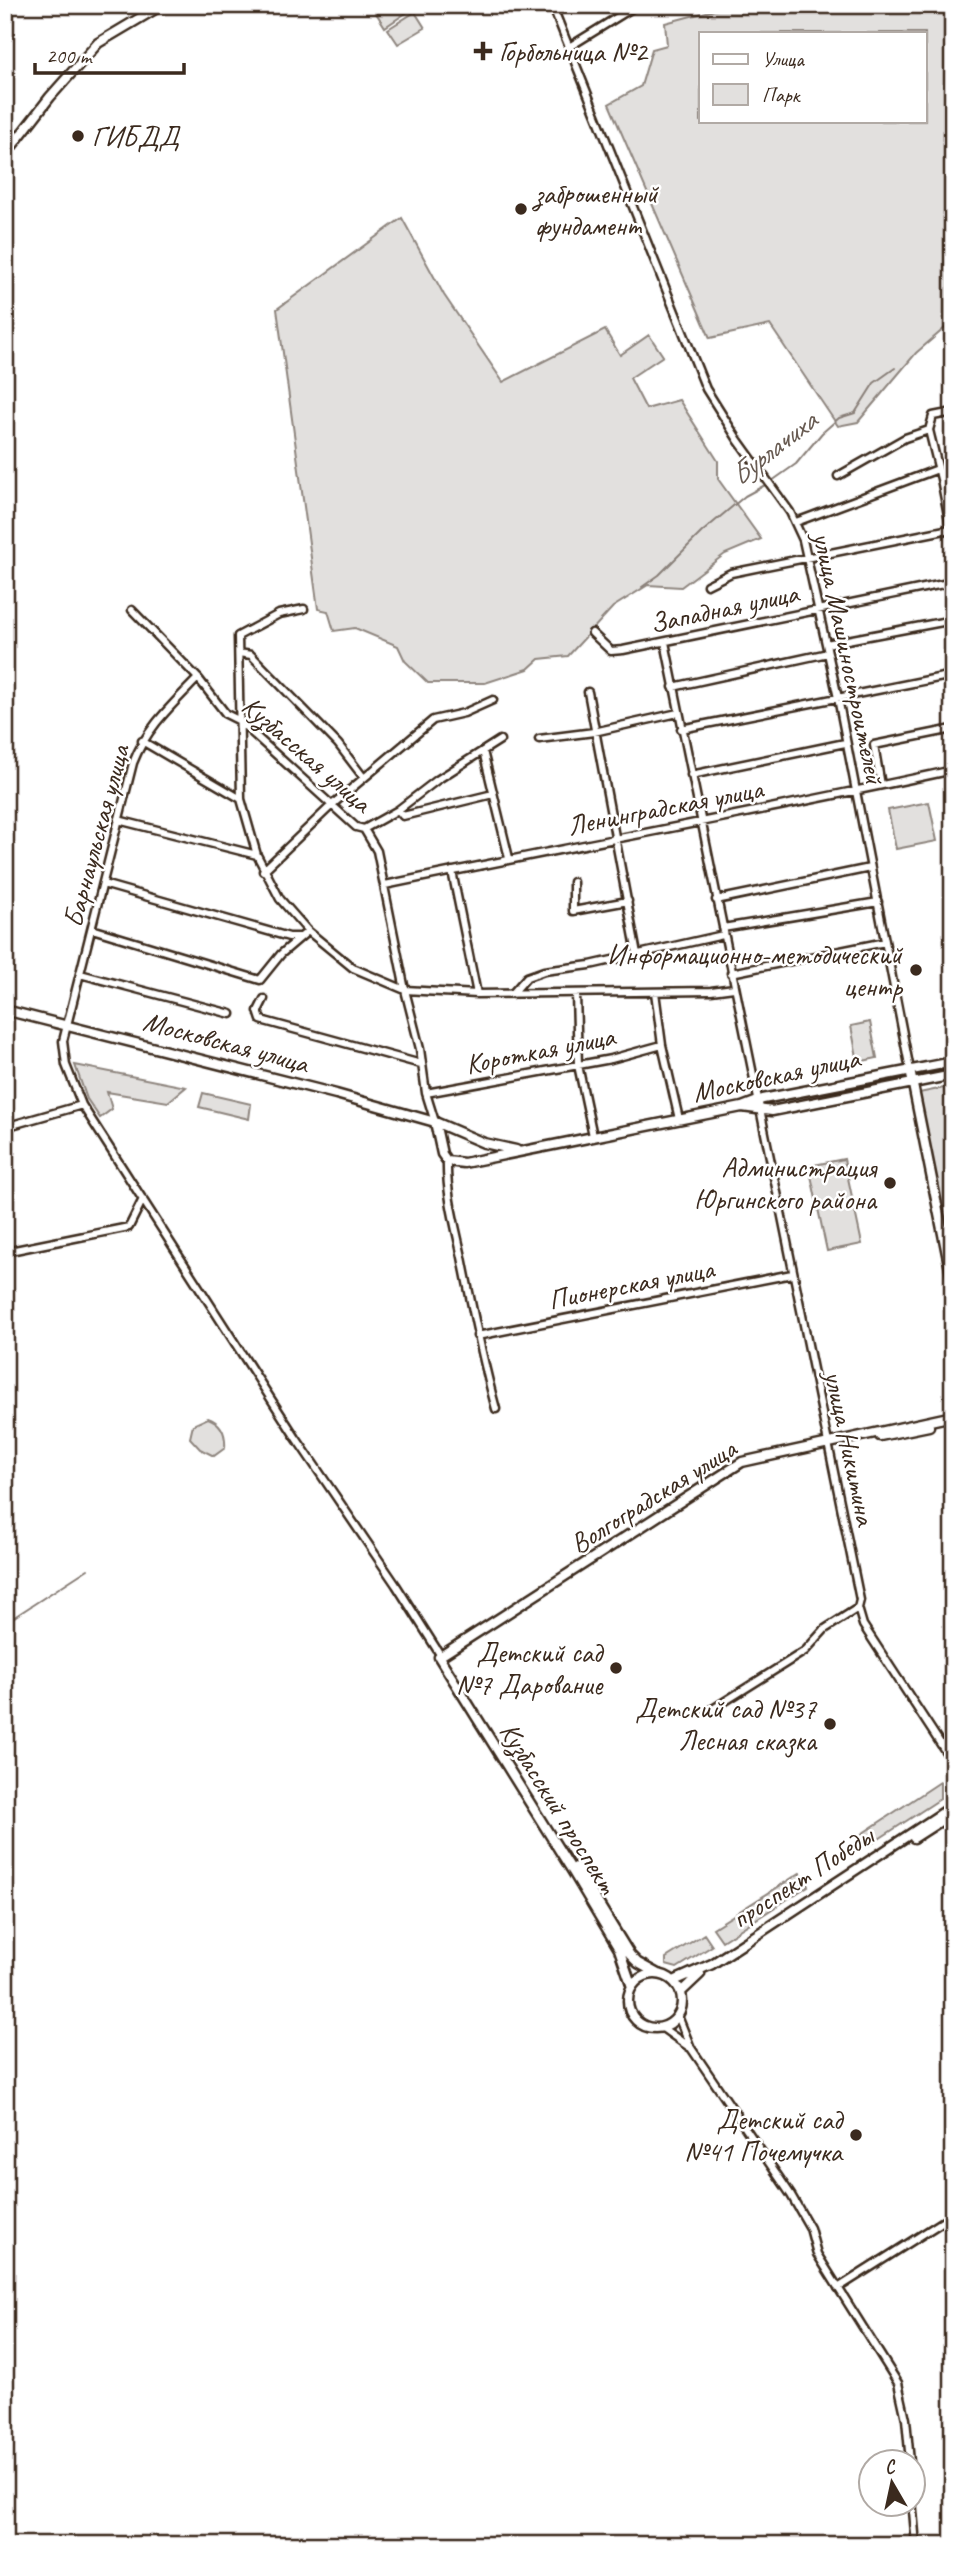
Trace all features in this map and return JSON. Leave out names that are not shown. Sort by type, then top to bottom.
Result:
[{"type":"main road","points":[[5,155],[50,97],[98,43],[162,5]]},
{"type":"main road","name":"Московская улица","points":[[5,1010],[337,1094],[435,1122],[484,1143],[526,1151]]},
{"type":"main road","name":"Московская улица","points":[[447,1161],[464,1163],[486,1159],[742,1107],[758,1100],[953,1062]]},
{"type":"main road","name":"улица Машиностроителей","points":[[911,1070],[953,1284]]},
{"type":"main road","name":"Московская улица","points":[[742,1107],[760,1114],[953,1075]]},
{"type":"main road","points":[[914,1083],[953,1263]]},
{"type":"main road","points":[[435,1122],[447,1161]]},
{"type":"main road","points":[[438,1138],[443,1130],[450,1128]]},
{"type":"main road","points":[[484,1143],[489,1149],[486,1159]]},
{"type":"main road","name":"Волгоградская улица","points":[[441,1658],[731,1467],[742,1462],[953,1416]]},
{"type":"main road","points":[[827,1445],[953,1422]]},
{"type":"main road","points":[[441,1658],[630,1955],[638,1963],[658,1973],[674,1981],[681,1992],[682,2003],[678,2016],[661,2028],[643,2025],[631,2013],[628,1995],[632,1986],[643,1976],[658,1973]]},
{"type":"main road","name":"Кузбасский проспект","points":[[441,1658],[619,1949],[632,1986]]},
{"type":"main road","name":"проспект Победы","points":[[674,1981],[712,1964],[953,1806]]},
{"type":"main road","points":[[681,1992],[695,1977],[953,1813]]},
{"type":"street","name":"улица Машиностроителей","points":[[552,5],[706,389],[796,522],[808,557],[911,1070]]},
{"type":"street","points":[[569,47],[637,5]]},
{"type":"street","points":[[953,412],[933,416],[929,430],[953,541]]},
{"type":"street","points":[[838,476],[905,438],[929,430]]},
{"type":"street","points":[[796,522],[938,469]]},
{"type":"street","points":[[707,585],[731,573],[950,529]]},
{"type":"street","name":"Западная улица","points":[[592,633],[611,651],[953,582]]},
{"type":"street","points":[[304,609],[279,614],[238,636],[238,720],[242,743],[241,799],[257,855],[280,899],[308,931],[353,968],[405,990],[512,994],[734,988]]},
{"type":"street","name":"Кузбасская улица","points":[[132,610],[198,678],[226,714],[238,720],[356,827],[364,829],[377,851],[426,1093],[435,1122]]},
{"type":"street","points":[[826,644],[953,620]]},
{"type":"street","points":[[665,642],[758,1100]]},
{"type":"street","points":[[239,653],[251,655],[338,744],[364,778]]},
{"type":"street","points":[[673,687],[828,653]]},
{"type":"street","points":[[681,729],[953,675]]},
{"type":"street","name":"Барнаульская улица","points":[[198,678],[154,724],[132,763],[66,1024],[63,1041],[66,1065],[82,1105],[441,1658]]},
{"type":"street","points":[[588,692],[637,954]]},
{"type":"street","points":[[264,871],[333,804],[433,720],[464,713],[493,700]]},
{"type":"street","points":[[539,739],[594,732],[678,713]]},
{"type":"street","points":[[881,785],[874,745],[953,729]]},
{"type":"street","points":[[364,829],[398,810],[437,780],[500,740]]},
{"type":"street","points":[[142,741],[241,799]]},
{"type":"street","points":[[691,775],[845,743]]},
{"type":"street","points":[[483,751],[509,858]]},
{"type":"street","name":"Ленинградская улица","points":[[385,885],[953,770]]},
{"type":"street","points":[[398,810],[403,816],[493,794]]},
{"type":"street","points":[[118,820],[257,855]]},
{"type":"street","points":[[716,900],[870,869]]},
{"type":"street","points":[[452,871],[477,994]]},
{"type":"street","points":[[573,881],[573,911],[628,901]]},
{"type":"street","points":[[103,884],[299,937]]},
{"type":"street","points":[[512,994],[527,977],[544,971],[590,965],[723,932],[877,902]]},
{"type":"street","points":[[92,929],[260,980],[281,954],[308,931]]},
{"type":"street","points":[[731,973],[885,942]]},
{"type":"street","points":[[80,974],[230,1014]]},
{"type":"street","points":[[655,992],[662,1045],[679,1119]]},
{"type":"street","points":[[576,993],[578,1065],[593,1136]]},
{"type":"street","points":[[264,999],[258,1011],[261,1020],[421,1064]]},
{"type":"street","name":"Короткая улица","points":[[426,1093],[611,1059],[662,1045]]},
{"type":"street","name":"улица Никитина","points":[[758,1100],[860,1600],[858,1608],[863,1625],[953,1763]]},
{"type":"street","points":[[5,1127],[82,1105]]},
{"type":"street","points":[[447,1161],[446,1178],[452,1210],[477,1336],[496,1409]]},
{"type":"street","points":[[5,1252],[129,1227],[143,1199]]},
{"type":"street","name":"Пионерская улица","points":[[477,1336],[792,1274]]},
{"type":"street","points":[[708,1712],[805,1651],[825,1629],[858,1608]]},
{"type":"street","points":[[678,2016],[691,2048],[791,2194],[810,2228],[817,2253],[898,2383],[909,2448]]},
{"type":"street","points":[[661,2028],[691,2048]]},
{"type":"street","points":[[838,2288],[953,2215]]},
{"type":"street","points":[[914,2518],[916,2545]]},
{"type":"green space","points":[[371,5],[410,5],[412,9],[385,27]]},
{"type":"green space","points":[[733,5],[953,5],[953,321],[916,353],[858,422],[838,426],[770,325],[710,338],[609,104],[641,86],[652,49],[667,45],[665,23]]},
{"type":"green space","points":[[415,12],[425,28],[398,44],[388,29]]},
{"type":"green space","points":[[402,218],[444,295],[503,382],[605,330],[620,355],[649,335],[663,356],[630,378],[646,409],[679,400],[718,461],[718,479],[761,539],[725,554],[681,587],[648,585],[613,607],[568,656],[539,659],[528,669],[485,683],[428,683],[405,661],[398,646],[355,628],[334,631],[328,611],[318,609],[277,309]]},
{"type":"green space","points":[[929,802],[937,841],[896,849],[888,810]]},
{"type":"green space","points":[[870,1022],[877,1058],[858,1062],[851,1026]]},
{"type":"green space","points":[[75,1065],[186,1087],[168,1102],[107,1092],[112,1109],[100,1118],[87,1099]]},
{"type":"green space","points":[[944,1088],[953,1131],[953,1259],[919,1093]]},
{"type":"green space","points":[[203,1093],[251,1104],[249,1119],[199,1107]]},
{"type":"green space","points":[[844,1159],[862,1244],[827,1251],[809,1166]]},
{"type":"green space","points":[[208,1418],[220,1426],[225,1439],[225,1448],[214,1456],[200,1449],[190,1438],[193,1425]]},
{"type":"green space","points":[[940,1782],[940,1799],[868,1846],[860,1835]]},
{"type":"green space","points":[[800,1873],[808,1886],[722,1941],[713,1928]]},
{"type":"green space","points":[[704,1934],[712,1946],[677,1968],[666,1965],[666,1958]]},
{"type":"waterway","name":"Бурлачиха","points":[[772,481],[796,464],[822,433],[839,418],[855,413],[874,383],[895,368]]},
{"type":"waterway","name":"Бурлачиха","points":[[642,587],[659,575],[702,532],[745,496],[767,484]]},
{"type":"waterway","points":[[5,1623],[88,1569]]},
{"type":"place","name":"Горбольница №2","points":[[483,51]]},
{"type":"place","name":"ГИБДД","points":[[78,136]]},
{"type":"place","name":"заброшенный фундамент","points":[[521,209]]},
{"type":"place","name":"Информационно-методический центр","points":[[916,970]]},
{"type":"place","name":"Администрация Юргинского района","points":[[890,1183]]},
{"type":"place","name":"Детский сад №7 Дарование","points":[[616,1668]]},
{"type":"place","name":"Детский сад №37 Лесная сказка","points":[[830,1724]]},
{"type":"place","name":"Детский сад №41 Почемучка","points":[[856,2135]]}]
